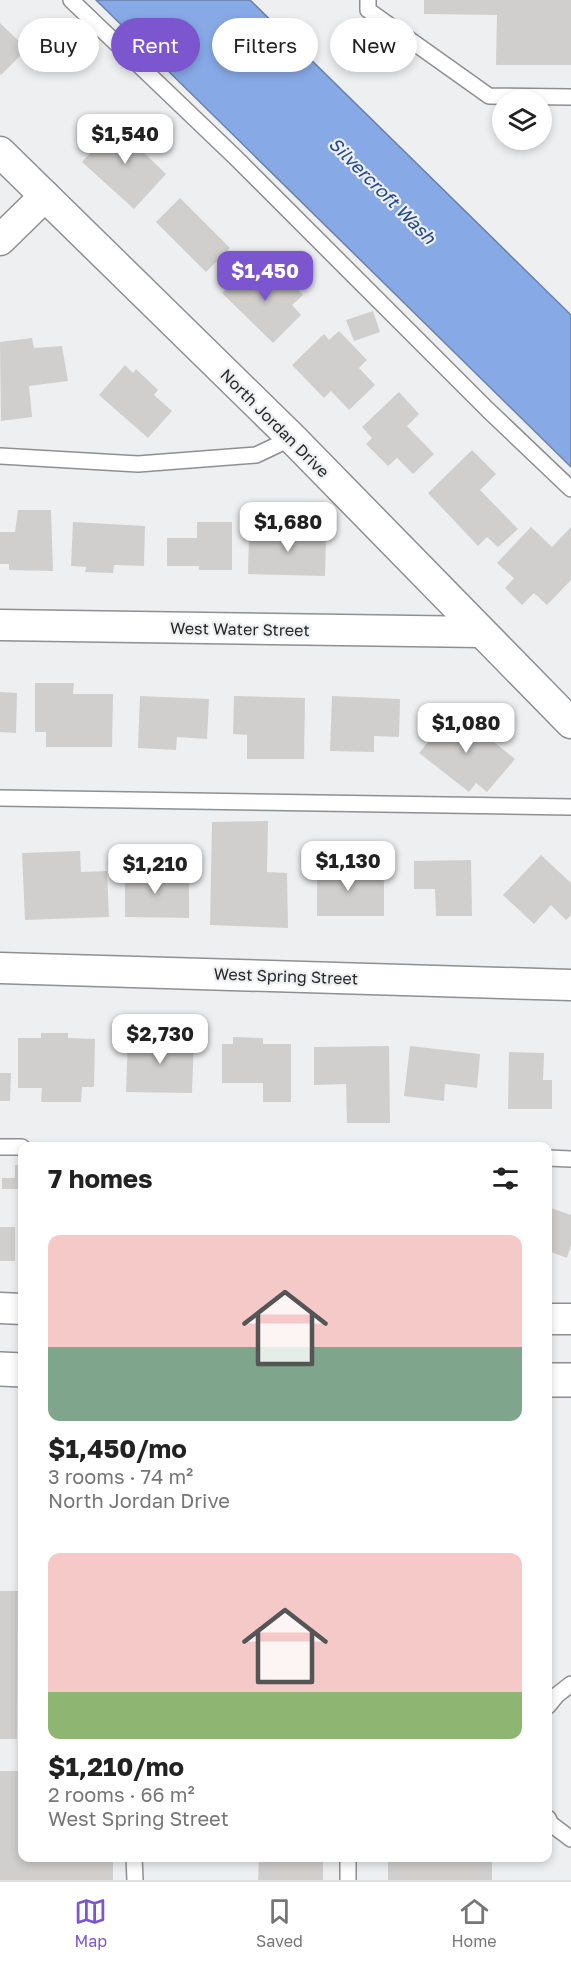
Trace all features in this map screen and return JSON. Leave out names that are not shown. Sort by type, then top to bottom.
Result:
[{"type":"main road","points":[[0,1369],[18,1370]]},
{"type":"main road","points":[[552,1380],[571,1380]]},
{"type":"street","name":"North Jordan Drive","points":[[0,152],[292,438],[571,723]]},
{"type":"street","points":[[0,240],[45,196]]},
{"type":"street","name":"West Water Street","points":[[0,626],[481,632]]},
{"type":"street","name":"West Spring Street","points":[[0,968],[571,985]]},
{"type":"street","points":[[0,1308],[18,1308]]},
{"type":"street","points":[[552,1319],[571,1319]]},
{"type":"lane","points":[[71,0],[235,157],[488,410],[571,489]]},
{"type":"lane","points":[[368,0],[368,10],[489,96],[571,97]]},
{"type":"lane","points":[[0,456],[138,464],[256,455],[292,438]]},
{"type":"lane","points":[[0,798],[571,807]]},
{"type":"lane","points":[[0,1147],[18,1147]]},
{"type":"lane","points":[[552,1158],[571,1159]]},
{"type":"lane","points":[[552,1700],[571,1684]]},
{"type":"lane","points":[[552,1825],[571,1839]]},
{"type":"lane","points":[[134,1862],[135,1880]]},
{"type":"lane","points":[[348,1862],[348,1880]]},
{"type":"water","name":"Silvercroft Wash","points":[[96,0],[250,0],[268,18],[212,18],[212,72],[318,72],[318,67],[571,315],[571,467],[169,72],[200,72],[200,18],[114,18]]},
{"type":"building","points":[[424,0],[571,0],[571,65],[496,65],[497,15],[424,14]]},
{"type":"building","points":[[0,23],[18,40],[18,58],[0,74]]},
{"type":"building","points":[[121,120],[147,144],[141,150],[166,174],[134,209],[82,162]]},
{"type":"building","points":[[180,198],[230,248],[206,272],[156,222]]},
{"type":"building","points":[[249,267],[266,285],[280,272],[303,295],[292,305],[301,315],[273,343],[222,293]]},
{"type":"building","points":[[373,311],[380,332],[354,341],[346,320]]},
{"type":"building","points":[[339,331],[367,360],[359,368],[375,385],[349,410],[331,391],[324,398],[292,365],[324,334],[329,340]]},
{"type":"building","points":[[32,338],[34,348],[62,346],[68,381],[29,386],[32,417],[1,421],[0,342]]},
{"type":"building","points":[[125,365],[133,373],[136,369],[158,390],[154,395],[172,411],[148,438],[99,395]]},
{"type":"building","points":[[399,392],[419,414],[407,426],[434,454],[413,474],[397,458],[388,466],[366,444],[372,438],[362,427]]},
{"type":"building","points":[[472,450],[496,474],[480,490],[518,529],[498,547],[487,537],[478,546],[428,493]]},
{"type":"building","points":[[18,510],[51,510],[53,571],[9,570],[9,564],[0,564],[0,532],[15,532]]},
{"type":"building","points":[[73,522],[145,526],[144,566],[114,565],[113,573],[85,572],[86,567],[71,566]]},
{"type":"building","points":[[197,522],[232,522],[232,570],[199,570],[199,566],[167,566],[167,538],[197,538]]},
{"type":"building","points":[[285,523],[307,523],[307,535],[326,535],[325,576],[248,574],[249,535],[285,535]]},
{"type":"building","points":[[531,527],[552,547],[571,527],[571,580],[547,605],[534,593],[522,605],[505,588],[514,578],[497,563]]},
{"type":"building","points":[[35,683],[74,683],[73,694],[113,694],[112,747],[46,747],[46,732],[35,732]]},
{"type":"building","points":[[0,692],[17,693],[16,733],[0,732]]},
{"type":"building","points":[[140,696],[209,699],[207,739],[177,737],[176,750],[138,748]]},
{"type":"building","points":[[234,696],[305,698],[304,759],[247,759],[247,735],[233,734]]},
{"type":"building","points":[[332,696],[400,699],[399,737],[374,736],[374,752],[330,751]]},
{"type":"building","points":[[454,710],[515,759],[487,792],[476,783],[469,792],[419,753]]},
{"type":"building","points":[[268,821],[267,872],[287,873],[288,928],[210,925],[212,822]]},
{"type":"building","points":[[80,851],[81,872],[107,871],[109,917],[25,920],[22,853]]},
{"type":"building","points":[[541,855],[571,883],[571,915],[566,920],[551,905],[534,924],[503,895]]},
{"type":"building","points":[[471,860],[472,916],[436,916],[435,889],[414,889],[414,861]]},
{"type":"building","points":[[317,863],[362,863],[362,880],[384,880],[384,916],[317,916]]},
{"type":"building","points":[[125,865],[144,865],[143,876],[189,877],[189,918],[125,917]]},
{"type":"building","points":[[41,1033],[68,1033],[68,1038],[95,1039],[94,1087],[82,1087],[81,1102],[41,1102],[42,1088],[18,1088],[18,1038],[41,1038]]},
{"type":"building","points":[[128,1037],[194,1037],[192,1093],[126,1092]]},
{"type":"building","points":[[233,1037],[263,1038],[263,1044],[291,1044],[291,1102],[263,1102],[263,1083],[222,1083],[222,1044],[233,1044]]},
{"type":"building","points":[[389,1046],[390,1123],[347,1123],[346,1084],[314,1085],[314,1047]]},
{"type":"building","points":[[410,1046],[480,1054],[477,1088],[445,1084],[444,1101],[404,1096]]},
{"type":"building","points":[[509,1052],[544,1053],[543,1080],[552,1080],[552,1109],[508,1109]]},
{"type":"building","points":[[0,1073],[11,1073],[10,1101],[0,1101]]},
{"type":"building","points":[[15,1165],[18,1165],[18,1189],[2,1189],[2,1178],[15,1178]]},
{"type":"building","points":[[552,1208],[571,1215],[571,1245],[567,1258],[552,1252]]},
{"type":"building","points":[[0,1227],[15,1227],[15,1261],[0,1261]]},
{"type":"building","points":[[0,1591],[18,1591],[17,1739],[0,1739]]},
{"type":"building","points":[[0,1771],[18,1771],[18,1862],[113,1862],[113,1880],[0,1880]]},
{"type":"building","points":[[259,1862],[323,1862],[323,1880],[258,1880]]},
{"type":"building","points":[[388,1862],[492,1862],[492,1880],[388,1880]]}]
